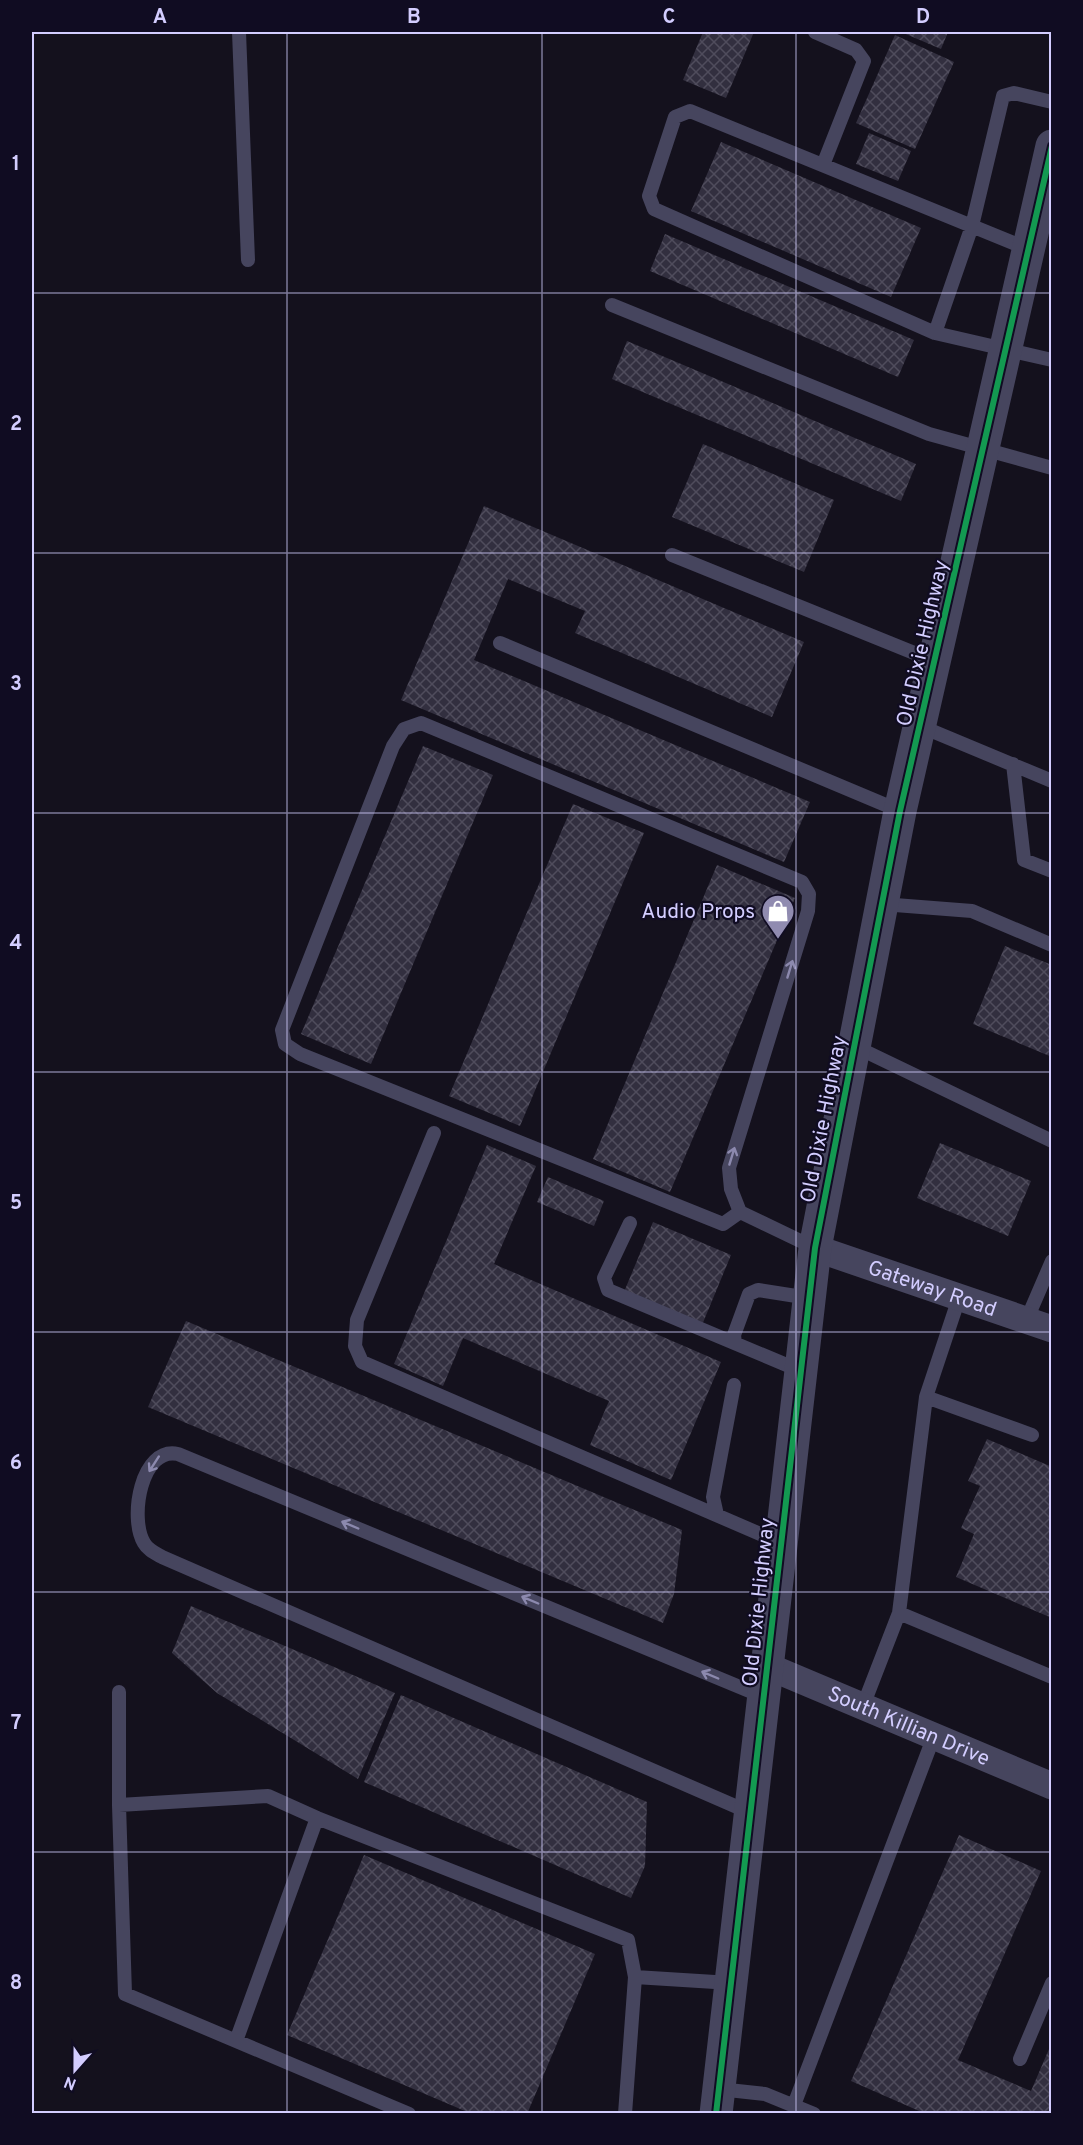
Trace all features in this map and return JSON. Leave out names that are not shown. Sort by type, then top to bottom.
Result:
[{"type":"street","name":"Old Dixie Highway","points":[[718,2101],[815,1248],[900,811],[1005,348],[1034,240],[1052,146]]},
{"type":"street","name":"Gateway Road","points":[[815,1248],[1052,1329]]},
{"type":"street","name":"South Killian Drive","points":[[766,1682],[863,1706],[1052,1786]]},
{"type":"lane","points":[[239,32],[248,260]]},
{"type":"lane","points":[[815,32],[856,50],[864,61],[823,165]]},
{"type":"lane","points":[[936,333],[972,226],[1003,96],[1014,93],[1052,102]]},
{"type":"lane","points":[[1034,240],[972,226],[690,111],[675,117],[649,196],[654,209],[936,333],[1052,360]]},
{"type":"lane","points":[[612,305],[929,434],[983,447],[1052,468]]},
{"type":"lane","points":[[672,555],[934,660]]},
{"type":"lane","points":[[500,643],[900,811]]},
{"type":"lane","points":[[740,1212],[723,1224],[300,1054],[285,1044],[282,1030],[393,746],[404,729],[421,723],[802,882],[809,894],[808,911],[729,1168],[731,1189],[740,1212],[815,1248]]},
{"type":"lane","points":[[920,726],[1052,781]]},
{"type":"lane","points":[[1013,764],[1024,860],[1052,871]]},
{"type":"lane","points":[[882,904],[972,911],[1052,945]]},
{"type":"lane","points":[[854,1046],[1052,1141]]},
{"type":"lane","points":[[434,1133],[357,1320],[355,1346],[362,1362],[781,1543]]},
{"type":"lane","points":[[630,1223],[604,1278],[608,1290],[801,1371]]},
{"type":"lane","points":[[1027,1319],[1052,1261]]},
{"type":"lane","points":[[735,1343],[734,1335],[749,1294],[759,1290],[809,1298]]},
{"type":"lane","points":[[863,1706],[899,1613],[926,1397],[959,1298]]},
{"type":"lane","points":[[717,1515],[713,1497],[734,1384]]},
{"type":"lane","points":[[926,1397],[1032,1435]]},
{"type":"lane","points":[[751,1813],[162,1557],[150,1550],[140,1535],[137,1514],[141,1488],[156,1458],[165,1452],[178,1454],[766,1682]]},
{"type":"lane","points":[[899,1613],[1052,1677]]},
{"type":"lane","points":[[119,1692],[119,1805],[125,1994],[409,2114]]},
{"type":"lane","points":[[794,2105],[934,1736]]},
{"type":"lane","points":[[119,1805],[268,1796],[317,1818],[628,1940],[635,1977],[625,2114]]},
{"type":"lane","points":[[236,2042],[317,1818]]},
{"type":"lane","points":[[635,1977],[731,1983]]},
{"type":"lane","points":[[1020,2059],[1052,1983]]},
{"type":"lane","points":[[718,2101],[765,2094],[814,2114]]},
{"type":"building","points":[[703,32],[754,32],[726,98],[683,80]]},
{"type":"building","points":[[901,32],[948,32],[941,49]]},
{"type":"building","points":[[895,35],[954,62],[915,149],[856,123]]},
{"type":"building","points":[[869,133],[911,151],[898,181],[856,164]]},
{"type":"building","points":[[721,142],[921,228],[891,297],[691,211]]},
{"type":"building","points":[[665,234],[914,340],[898,377],[650,271]]},
{"type":"building","points":[[627,341],[916,464],[901,501],[612,379]]},
{"type":"building","points":[[703,444],[834,500],[804,572],[672,517]]},
{"type":"building","points":[[484,506],[804,642],[772,717],[575,633],[585,611],[508,579],[474,660],[810,802],[784,862],[401,700]]},
{"type":"building","points":[[423,746],[493,775],[371,1064],[301,1034]]},
{"type":"building","points":[[573,804],[644,833],[520,1126],[449,1096]]},
{"type":"building","points":[[717,865],[795,898],[670,1192],[593,1159]]},
{"type":"building","points":[[1005,946],[1052,965],[1052,1057],[973,1024]]},
{"type":"building","points":[[940,1143],[1031,1181],[1008,1236],[917,1198]]},
{"type":"building","points":[[487,1145],[536,1166],[494,1264],[721,1362],[671,1480],[590,1445],[609,1401],[463,1338],[443,1386],[394,1364]]},
{"type":"building","points":[[548,1177],[604,1201],[594,1226],[537,1202]]},
{"type":"building","points":[[653,1222],[731,1255],[702,1325],[624,1292]]},
{"type":"building","points":[[186,1321],[682,1530],[674,1594],[663,1623],[148,1407]]},
{"type":"building","points":[[987,1439],[1052,1467],[1052,1618],[956,1577],[974,1534],[961,1528],[980,1486],[968,1481]]},
{"type":"building","points":[[191,1606],[395,1693],[358,1779],[217,1693],[172,1653]]},
{"type":"building","points":[[401,1695],[647,1802],[645,1866],[631,1898],[364,1782]]},
{"type":"building","points":[[959,1835],[1041,1871],[958,2060],[1031,2091],[1052,2042],[1052,2114],[926,2114],[851,2081]]},
{"type":"building","points":[[364,1855],[595,1954],[527,2114],[472,2114],[287,2035]]},
{"type":"cycle path","points":[[716,2114],[815,1248],[900,811],[1052,146]]},
{"type":"place","name":"Audio Props","points":[[778,940]]}]
